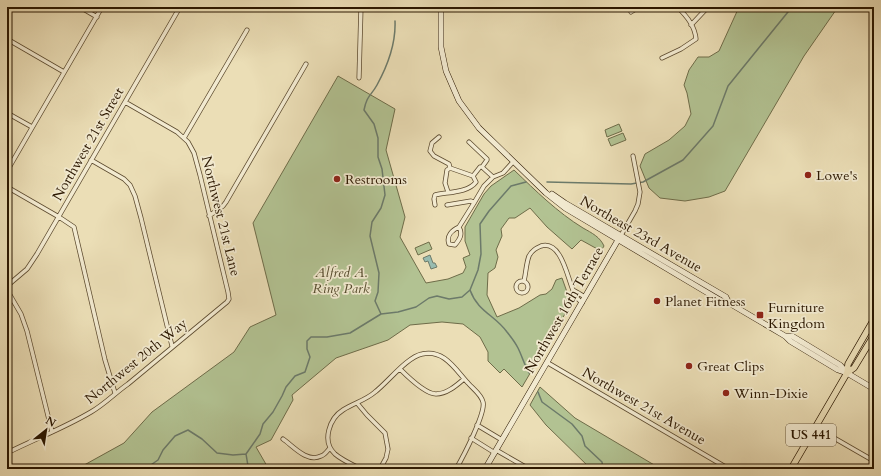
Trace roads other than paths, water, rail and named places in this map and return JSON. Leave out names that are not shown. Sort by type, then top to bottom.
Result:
[{"type":"main road","name":"US 441","points":[[847,373],[848,364],[874,319]]},
{"type":"main road","name":"US 441","points":[[791,469],[847,373],[854,368],[874,335]]},
{"type":"street","points":[[80,7],[96,17]]},
{"type":"street","points":[[7,171],[102,7]]},
{"type":"street","name":"Northwest 21st Street","points":[[7,286],[28,269],[180,7]]},
{"type":"street","points":[[359,78],[361,7]]},
{"type":"street","points":[[428,7],[441,8]]},
{"type":"street","points":[[631,12],[640,7]]},
{"type":"street","points":[[662,58],[681,49],[696,39],[696,33],[683,12],[677,7]]},
{"type":"street","points":[[691,25],[708,7]]},
{"type":"street","name":"Northeast 23rd Avenue","points":[[441,8],[442,50],[449,80],[458,98],[466,112],[479,128],[546,192],[565,208],[726,297],[729,303],[784,336],[792,336],[840,366],[847,373]]},
{"type":"street","points":[[184,138],[247,30]]},
{"type":"street","points":[[7,39],[64,72]]},
{"type":"street","points":[[209,216],[226,202],[306,64]]},
{"type":"street","name":"Northwest 21st Lane","points":[[125,102],[184,138],[194,153],[229,299]]},
{"type":"street","points":[[7,113],[32,128]]},
{"type":"street","points":[[435,205],[435,195],[464,189],[473,186],[476,182],[473,176],[450,168],[449,164],[434,156],[430,151],[432,143],[439,137]]},
{"type":"street","points":[[469,142],[487,159],[482,167],[480,167],[473,176]]},
{"type":"street","name":"Northwest 16th Terrace","points":[[485,469],[635,212],[640,192],[633,156]]},
{"type":"street","points":[[91,160],[124,179],[130,185],[141,218],[172,346]]},
{"type":"street","points":[[459,227],[461,230],[459,241],[455,244],[449,244],[449,236],[452,231],[459,227],[480,192],[493,177],[503,173],[513,162]]},
{"type":"street","points":[[482,167],[493,177]]},
{"type":"street","points":[[448,192],[446,176],[447,170],[450,168]]},
{"type":"street","points":[[473,186],[480,192]]},
{"type":"street","points":[[7,187],[74,227],[105,360],[115,393]]},
{"type":"street","points":[[447,205],[471,202],[474,203]]},
{"type":"street","points":[[524,281],[530,254],[539,246],[546,245],[554,248],[560,254],[575,297],[582,303]]},
{"type":"street","points":[[7,290],[21,314],[27,332],[52,432]]},
{"type":"street","points":[[573,290],[585,297]]},
{"type":"street","name":"Northwest 20th Way","points":[[7,453],[92,412],[104,404],[115,393],[128,384],[229,299]]},
{"type":"street","points":[[784,336],[838,370],[847,373],[874,389]]},
{"type":"street","points":[[362,469],[335,454],[330,448],[328,439],[330,424],[336,416],[373,394],[408,361],[421,354],[431,353],[440,355],[449,362],[479,393],[483,402],[483,410],[477,426],[456,469]]},
{"type":"street","name":"Northwest 21st Avenue","points":[[548,363],[730,469]]},
{"type":"street","points":[[400,369],[427,391],[436,394],[445,392],[456,386],[464,379]]},
{"type":"street","points":[[357,403],[385,433],[388,449],[386,458],[380,469]]},
{"type":"street","points":[[477,426],[502,440]]},
{"type":"street","points":[[815,427],[874,461]]},
{"type":"street","points":[[471,438],[529,469]]},
{"type":"street","points":[[283,439],[307,456],[315,458],[322,456],[330,448]]},
{"type":"water","points":[[430,255],[433,263],[435,263],[437,267],[431,269],[428,261],[425,262],[423,258]]},
{"type":"waterway","points":[[547,182],[631,184],[643,182],[683,160],[713,126],[728,86],[792,7]]},
{"type":"waterway","points":[[381,314],[375,301],[378,292],[379,273],[370,236],[372,222],[381,208],[385,195],[382,169],[378,157],[378,138],[374,124],[364,110],[368,98],[377,85],[388,62],[393,46],[395,21]]},
{"type":"waterway","points":[[470,290],[478,270],[481,254],[480,224],[489,211],[511,186],[526,182]]},
{"type":"waterway","points":[[470,290],[477,303],[502,326],[513,340],[529,373]]},
{"type":"waterway","points":[[145,469],[158,460],[163,450],[175,436],[188,430],[202,439],[217,453],[233,455],[246,454],[260,434],[263,424],[273,412],[286,387],[295,376],[305,372],[310,357],[307,349],[307,341],[311,337],[327,337],[350,333],[381,314],[398,312],[416,307],[429,298],[437,296],[449,299],[462,297],[470,290]]},
{"type":"waterway","points":[[538,392],[542,402],[572,424],[582,436],[585,446],[602,462],[603,469]]},
{"type":"waterway","points":[[246,454],[250,469]]},
{"type":"place","name":"Lowe's","points":[[808,175]]},
{"type":"place","name":"Restrooms","points":[[337,179]]},
{"type":"place","name":"Planet Fitness","points":[[657,301]]},
{"type":"place","name":"Furniture Kingdom","points":[[760,315]]},
{"type":"place","name":"Great Clips","points":[[689,366]]},
{"type":"place","name":"Winn-Dixie","points":[[726,393]]},
{"type":"park label","name":"Alfred A. Ring Park","points":[[341,280]]}]
